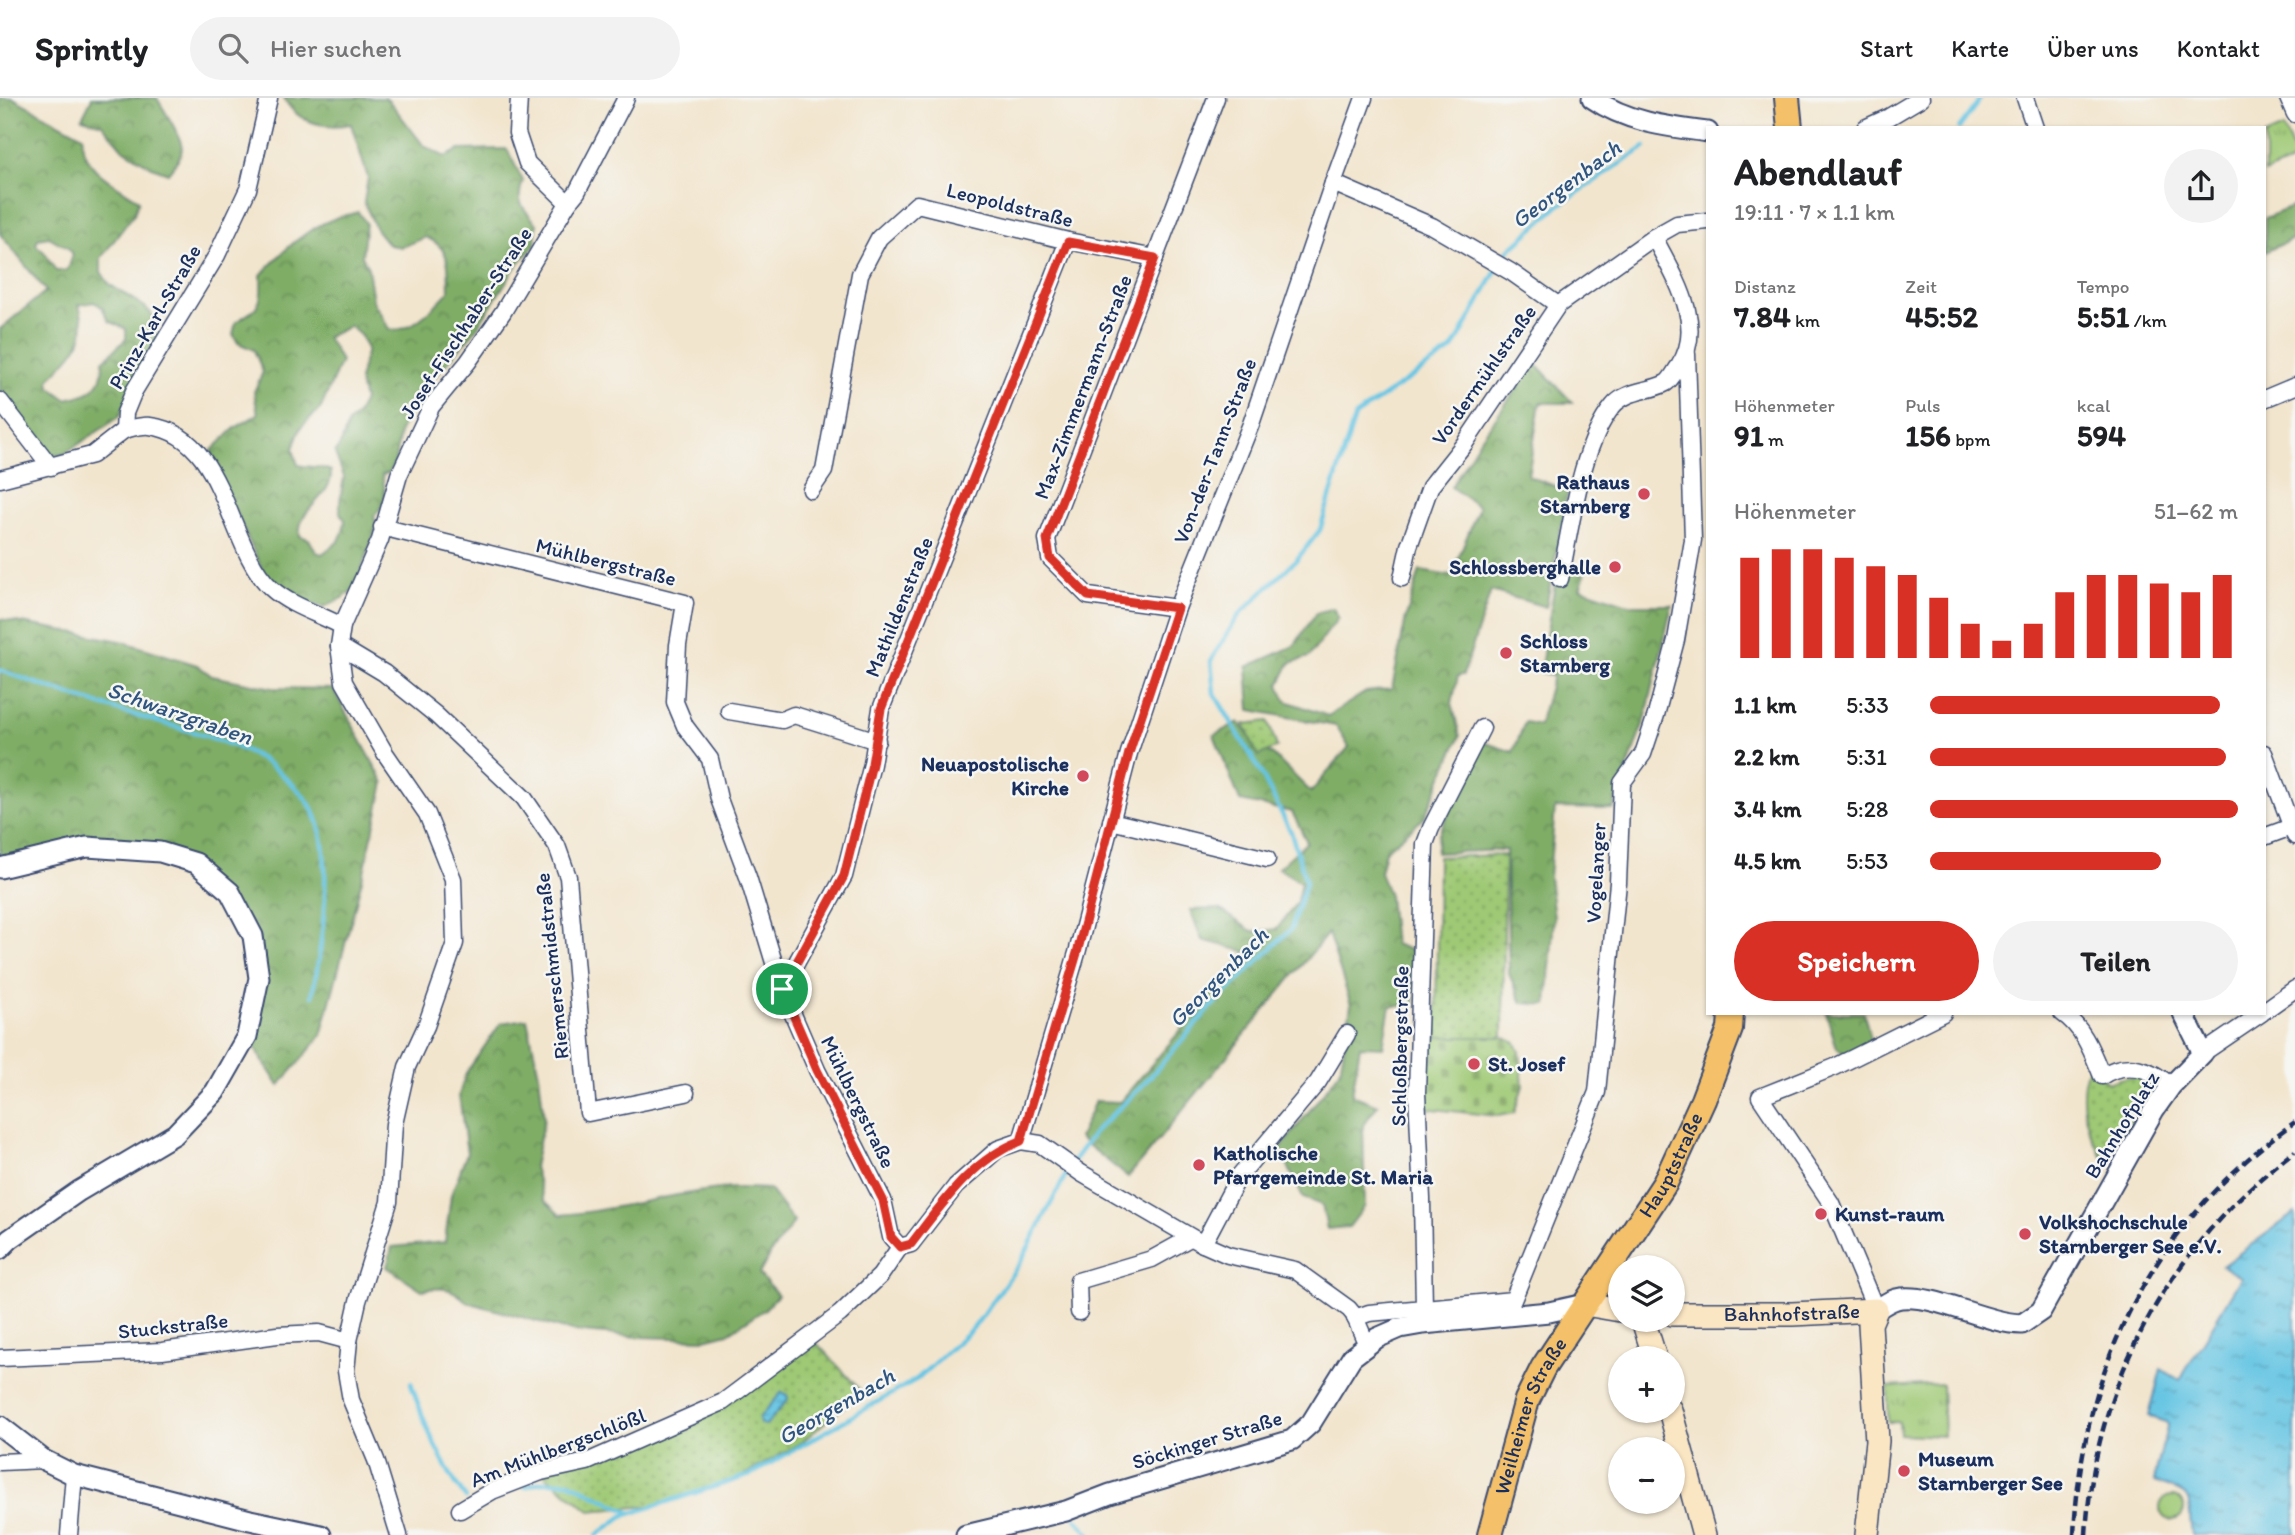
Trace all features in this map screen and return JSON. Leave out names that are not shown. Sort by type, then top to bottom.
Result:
[{"type":"main road","points":[[1787,98],[1790,126]]},
{"type":"main road","name":"Hauptstraße","points":[[1585,1304],[1665,1183],[1703,1100],[1730,1029],[1731,1015]]},
{"type":"main road","points":[[1585,1304],[1608,1308]]},
{"type":"main road","name":"Weilheimer Straße","points":[[1490,1535],[1527,1400],[1585,1304]]},
{"type":"main road","points":[[1867,1535],[1877,1441],[1870,1324],[1876,1310]]},
{"type":"main road","name":"Bahnhofstraße","points":[[1685,1314],[1793,1314],[1876,1310]]},
{"type":"main road","points":[[1674,1423],[1704,1535]]},
{"type":"street","name":"Prinz-Karl-Straße","points":[[124,430],[125,413],[134,391],[217,255],[248,189],[269,98]]},
{"type":"street","points":[[519,98],[517,133],[527,163],[568,203]]},
{"type":"street","name":"Josef-Fischhaber-Straße","points":[[399,1535],[376,1460],[351,1400],[345,1371],[358,1300],[389,1202],[394,1124],[407,1067],[426,1026],[456,943],[453,879],[427,814],[385,753],[344,682],[339,646],[342,626],[380,540],[399,475],[431,407],[468,362],[503,312],[577,192],[626,98]]},
{"type":"street","name":"Max-Zimmermann-Straße","points":[[1177,608],[1088,596],[1050,558],[1047,539],[1216,98]]},
{"type":"street","name":"Von-der-Tann-Straße","points":[[1021,1141],[1077,953],[1129,753],[1177,608],[1251,424],[1332,183],[1364,98]]},
{"type":"street","points":[[1592,98],[1608,110],[1630,118],[1706,132]]},
{"type":"street","points":[[1869,126],[1921,98]]},
{"type":"street","points":[[2025,98],[2034,126]]},
{"type":"street","points":[[2288,98],[2295,114]]},
{"type":"street","points":[[1332,183],[1432,226],[1511,272],[1558,305]]},
{"type":"street","name":"Leopoldstraße","points":[[811,491],[824,471],[829,449],[860,274],[879,238],[917,204],[1068,242],[1155,258]]},
{"type":"street","name":"Vordermühlstraße","points":[[1402,578],[1409,546],[1430,487],[1481,420],[1558,305],[1654,237],[1677,224],[1706,220]]},
{"type":"street","points":[[1560,579],[1590,446],[1613,405],[1624,397],[1668,382],[1687,354],[1689,318],[1685,301],[1654,237]]},
{"type":"street","name":"Mathildenstraße","points":[[782,989],[844,876],[877,741],[881,709],[1068,242]]},
{"type":"street","name":"Vogelanger","points":[[1424,1308],[1513,1300],[1597,1091],[1618,883],[1622,783],[1643,754],[1656,715],[1676,640],[1693,540],[1687,354]]},
{"type":"street","points":[[2266,398],[2295,386]]},
{"type":"street","points":[[0,401],[51,467]]},
{"type":"street","points":[[0,479],[92,455],[124,430],[150,426],[179,435],[201,457],[220,489],[259,573],[271,588],[342,626]]},
{"type":"street","name":"Mühlbergstraße","points":[[382,527],[685,603],[678,645],[676,702],[685,726],[710,759],[719,799],[748,877],[782,989],[817,1070],[883,1200],[891,1237],[900,1247]]},
{"type":"street","name":"Riemerschmidstraße","points":[[339,646],[384,673],[436,715],[524,798],[557,846],[568,877],[587,1113],[686,1093]]},
{"type":"street","points":[[729,711],[782,720],[794,715],[877,741]]},
{"type":"street","name":"Schloßbergstraße","points":[[1424,1308],[1417,1093],[1422,1010],[1425,844],[1467,753],[1482,728]]},
{"type":"street","points":[[2266,758],[2293,832],[2266,838]]},
{"type":"street","points":[[1111,821],[1267,859]]},
{"type":"street","points":[[0,868],[87,847],[160,852],[196,863],[230,892],[253,936],[259,978],[247,1036],[215,1092],[176,1134],[79,1191],[10,1239],[0,1249]]},
{"type":"street","name":"Bahnhofplatz","points":[[2266,1010],[2295,989]]},
{"type":"street","points":[[1876,1310],[1831,1203],[1760,1097],[1835,1068],[1939,1015]]},
{"type":"street","points":[[2065,1015],[2088,1042],[2102,1076],[2119,1069],[2142,1068],[2158,1074],[2171,1086]]},
{"type":"street","points":[[2184,1015],[2203,1053]]},
{"type":"street","name":"Bahnhofplatz","points":[[2028,1322],[2041,1311],[2154,1110],[2171,1086],[2203,1053],[2259,1015]]},
{"type":"street","points":[[1079,1312],[1078,1281],[1153,1259],[1197,1241],[1239,1176],[1318,1082],[1347,1034]]},
{"type":"street","points":[[900,1247],[911,1244],[956,1186],[998,1149],[1021,1141],[1040,1144],[1063,1162],[1197,1241],[1228,1255],[1295,1270],[1349,1309],[1367,1345]]},
{"type":"street","name":"Am Mühlbergschlößl","points":[[460,1510],[492,1491],[541,1472],[587,1462],[723,1402],[840,1314],[880,1276],[900,1247]]},
{"type":"street","name":"Bahnhofstraße","points":[[1876,1310],[1891,1300],[1904,1297],[1934,1302],[2013,1324],[2028,1322]]},
{"type":"street","name":"Söckinger Straße","points":[[975,1534],[1066,1511],[1110,1494],[1292,1440],[1311,1423],[1343,1368],[1367,1345],[1387,1334],[1411,1326],[1549,1312],[1585,1304]]},
{"type":"street","points":[[1355,1318],[1369,1313],[1424,1308]]},
{"type":"street","name":"Stuckstraße","points":[[0,1358],[162,1351],[277,1335],[319,1333],[349,1341]]},
{"type":"street","points":[[0,1426],[44,1460],[74,1475],[250,1520],[321,1535]]},
{"type":"street","points":[[0,1462],[44,1460]]},
{"type":"street","points":[[69,1535],[74,1475]]},
{"type":"green space","points":[[0,98],[13,98],[83,136],[86,157],[93,166],[110,182],[139,200],[134,214],[101,258],[101,272],[109,284],[145,307],[157,320],[157,337],[119,417],[64,454],[51,456],[0,396],[0,329],[46,291],[0,234]],"holes":[[[49,237],[73,254],[65,271],[56,271],[36,245],[38,239]],[[94,302],[102,307],[109,321],[126,329],[126,339],[103,361],[101,377],[94,388],[82,395],[66,399],[50,387],[49,380],[72,354],[81,338],[83,329],[79,305]]]},
{"type":"green space","points":[[92,98],[157,98],[176,130],[182,149],[168,173],[152,167],[122,148],[102,124],[82,118]]},
{"type":"green space","points":[[284,98],[385,98],[424,146],[445,157],[459,150],[507,149],[523,181],[520,195],[522,205],[537,224],[535,245],[517,265],[474,332],[421,393],[400,431],[395,462],[389,473],[382,475],[384,502],[374,516],[377,526],[355,588],[343,598],[324,607],[297,599],[264,573],[213,464],[211,451],[235,428],[258,414],[254,392],[263,372],[254,350],[238,343],[233,334],[236,322],[258,304],[261,275],[278,257],[304,235],[341,216],[358,212],[366,223],[362,256],[368,268],[373,301],[389,329],[397,330],[414,323],[444,297],[449,291],[448,266],[440,247],[426,237],[402,247],[389,245],[376,229],[364,202],[368,178],[351,124],[321,125],[304,119]],"holes":[[[350,326],[361,336],[367,349],[359,380],[364,400],[357,415],[348,423],[335,453],[344,477],[340,501],[340,513],[345,520],[343,532],[339,541],[322,554],[316,552],[309,539],[300,536],[300,526],[303,518],[326,489],[331,471],[298,465],[293,449],[301,427],[321,408],[341,361],[327,337]]]},
{"type":"green space","points":[[2283,128],[2295,154],[2295,160],[2266,173],[2266,136]]},
{"type":"green space","points":[[2295,206],[2295,238],[2266,252],[2266,218]]},
{"type":"green space","points":[[1535,363],[1573,403],[1540,403],[1528,476],[1568,491],[1546,607],[1491,591],[1463,675],[1458,676],[1452,703],[1460,736],[1424,818],[1385,851],[1380,872],[1389,896],[1394,944],[1413,951],[1414,1006],[1390,1006],[1383,1047],[1360,1046],[1352,1095],[1378,1105],[1363,1125],[1365,1206],[1349,1227],[1327,1229],[1322,1205],[1303,1198],[1280,1149],[1340,1071],[1351,1005],[1328,933],[1128,1177],[1079,1138],[1095,1101],[1120,1102],[1247,952],[1202,940],[1190,910],[1220,909],[1253,932],[1277,929],[1297,902],[1301,882],[1278,868],[1307,842],[1292,812],[1240,801],[1214,735],[1239,722],[1257,747],[1272,754],[1311,792],[1349,747],[1336,726],[1250,710],[1247,667],[1294,646],[1316,613],[1333,608],[1338,618],[1309,657],[1290,663],[1279,685],[1286,701],[1328,716],[1366,692],[1392,689],[1406,617],[1420,571],[1451,576],[1479,507],[1451,487],[1479,441]]},
{"type":"green space","points":[[1567,563],[1585,575],[1580,588],[1631,605],[1672,605],[1646,716],[1613,809],[1555,808],[1549,877],[1554,917],[1547,1005],[1522,1003],[1509,974],[1506,850],[1436,853],[1439,833],[1483,742],[1513,752],[1525,722],[1539,725],[1553,676],[1540,672],[1555,583]]},
{"type":"green space","points":[[0,619],[121,641],[197,665],[212,676],[273,688],[333,689],[384,783],[321,1036],[279,1086],[247,1036],[253,936],[196,863],[95,848],[0,870]]},
{"type":"green space","points":[[1268,721],[1277,747],[1258,756],[1244,724]]},
{"type":"green space","points":[[1505,855],[1503,1037],[1436,1037],[1438,857]]},
{"type":"green space","points":[[1827,1015],[1864,1015],[1871,1041],[1855,1053],[1843,1053],[1837,1048]]},
{"type":"green space","points":[[527,1019],[539,1074],[544,1119],[534,1167],[544,1200],[560,1215],[700,1191],[769,1189],[794,1222],[759,1274],[778,1295],[765,1309],[728,1333],[705,1339],[572,1331],[467,1302],[447,1289],[422,1290],[387,1267],[392,1247],[445,1242],[451,1195],[467,1153],[459,1095],[466,1073],[501,1023]]},
{"type":"green space","points":[[1436,1037],[1503,1037],[1516,1043],[1520,1052],[1523,1086],[1514,1113],[1498,1116],[1424,1108],[1425,1042]]},
{"type":"green space","points":[[2088,1068],[2108,1083],[2130,1077],[2152,1083],[2107,1162],[2089,1130],[2083,1105]]},
{"type":"green space","points":[[811,1337],[862,1392],[799,1444],[732,1482],[659,1505],[590,1511],[541,1472],[723,1402]]},
{"type":"green space","points":[[1942,1384],[1944,1436],[1900,1434],[1899,1422],[1888,1422],[1888,1387]]},
{"type":"green space","points":[[2172,1496],[2181,1499],[2184,1508],[2181,1517],[2172,1520],[2163,1517],[2160,1508],[2163,1499]]},
{"type":"water","points":[[2295,1213],[2295,1535],[2192,1535],[2187,1498],[2184,1494],[2154,1481],[2168,1423],[2149,1416],[2161,1369],[2180,1380],[2241,1278],[2222,1266]]},
{"type":"water","points":[[782,1392],[788,1399],[766,1425],[760,1424],[759,1418]]},
{"type":"waterway","name":"Georgenbach","points":[[1960,126],[1981,98]]},
{"type":"waterway","name":"Georgenbach","points":[[1502,261],[1506,253],[1558,206],[1645,147]]},
{"type":"waterway","name":"Georgenbach","points":[[597,1535],[623,1516],[750,1475],[917,1379],[975,1326],[1020,1263],[1073,1161],[1096,1130],[1140,1088],[1212,1006],[1291,929],[1306,882],[1291,832],[1258,767],[1214,693],[1211,660],[1239,615],[1298,558],[1320,530],[1355,416],[1453,349],[1497,269]]},
{"type":"waterway","name":"Schwarzgraben","points":[[0,670],[81,699],[239,748],[269,764],[295,787],[314,812],[324,853],[323,928],[312,996]]},
{"type":"waterway","points":[[411,1383],[434,1443],[466,1498]]},
{"type":"waterway","points":[[525,1487],[541,1482],[569,1482],[631,1513]]},
{"type":"waterway","points":[[1076,1519],[1091,1535]]},
{"type":"railway","points":[[2074,1535],[2080,1472],[2092,1412],[2110,1355],[2135,1302],[2165,1251],[2202,1205],[2245,1161],[2295,1122]]},
{"type":"railway","points":[[2086,1535],[2092,1478],[2105,1423],[2123,1370],[2147,1320],[2177,1272],[2212,1228],[2251,1187],[2295,1151]]},
{"type":"place","name":"Rathaus Starnberg","points":[[1644,494]]},
{"type":"place","name":"Schlossberghalle","points":[[1615,567]]},
{"type":"place","name":"Schloss Starnberg","points":[[1506,653]]},
{"type":"place","name":"Neuapostolische Kirche","points":[[1083,776]]},
{"type":"place","name":"St. Josef","points":[[1474,1064]]},
{"type":"place","name":"Katholische Pfarrgemeinde St. Maria","points":[[1199,1165]]},
{"type":"place","name":"Kunst-raum","points":[[1821,1214]]},
{"type":"place","name":"Volkshochschule Starnberger See e.V.","points":[[2025,1234]]},
{"type":"place","name":"Museum Starnberger See","points":[[1904,1471]]},
{"type":"route","points":[[1068,242],[1155,258],[1047,539],[1050,558],[1088,596],[1177,608],[1129,753],[1077,953],[1021,1141],[998,1149],[956,1186],[911,1244],[900,1247],[891,1237],[883,1200],[817,1070],[782,989],[844,876],[872,764],[881,709],[1068,242]]}]
